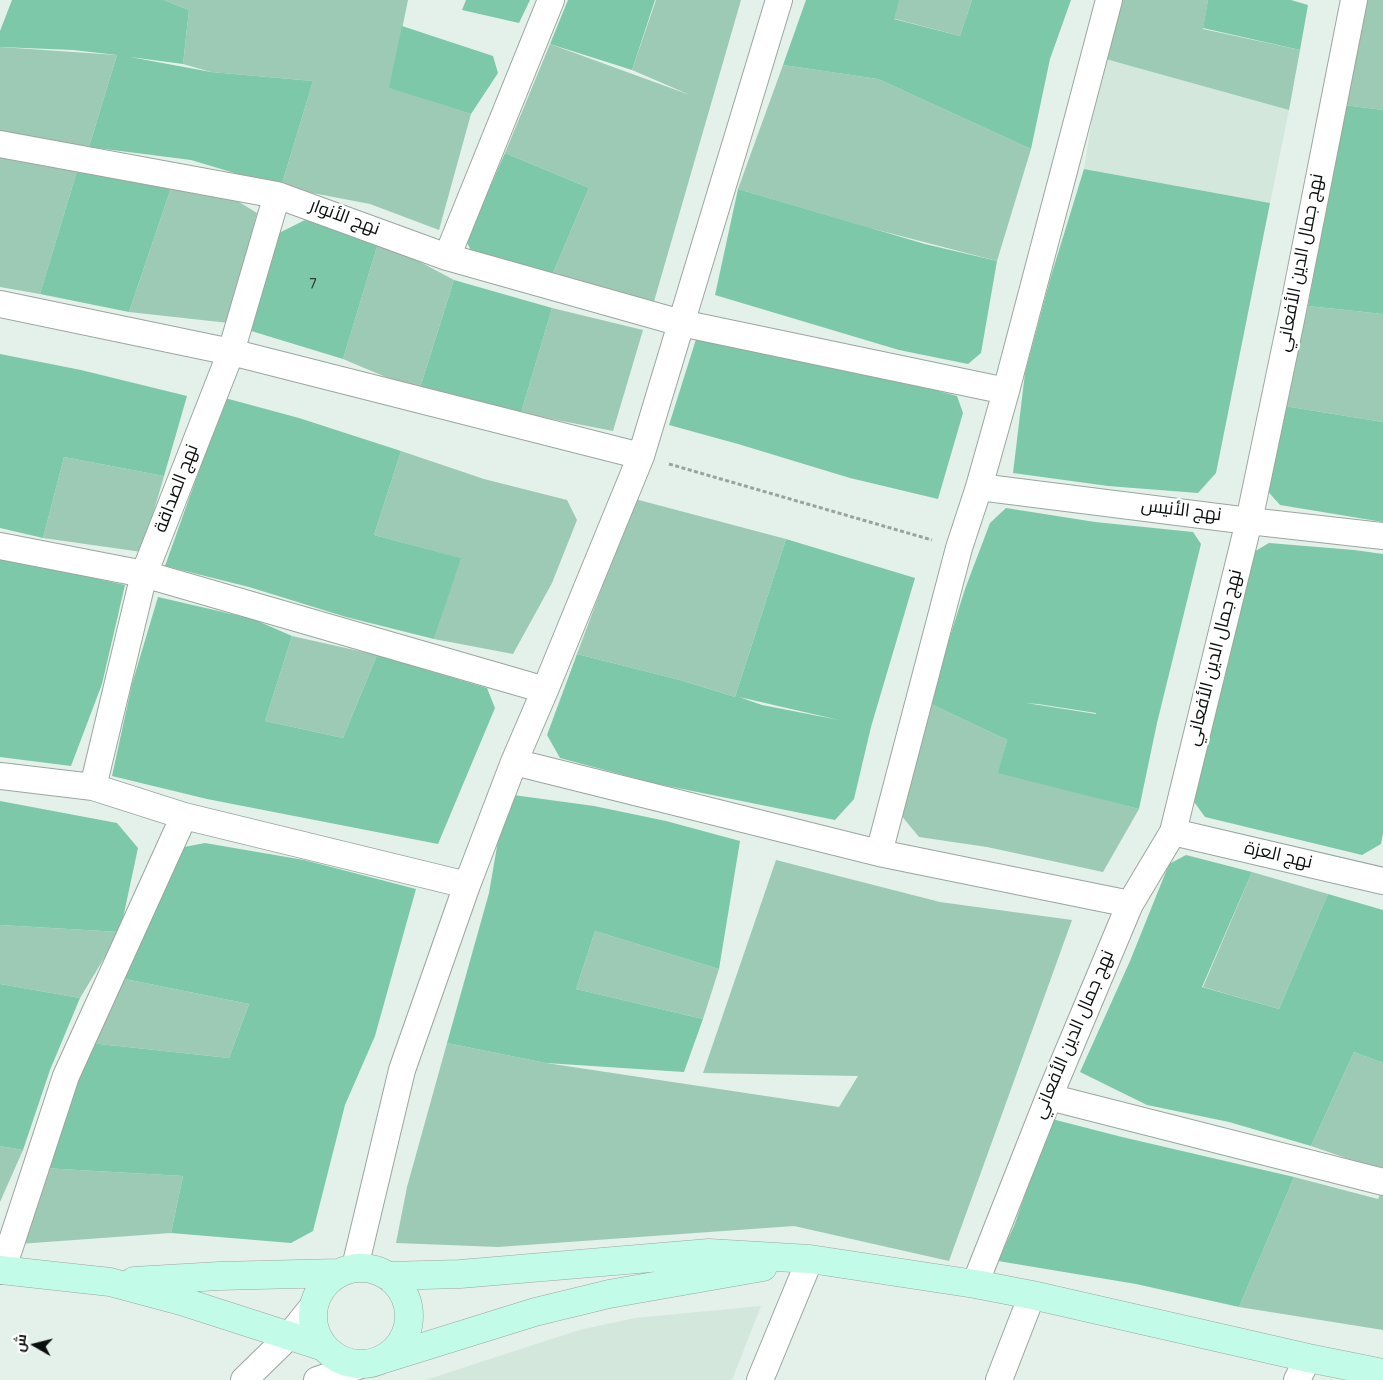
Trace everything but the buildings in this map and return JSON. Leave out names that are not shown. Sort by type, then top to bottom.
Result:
[{"type":"street","points":[[448,257],[551,0]]},
{"type":"street","points":[[110,1282],[347,1270],[367,1267],[378,1270],[401,1287],[408,1302],[410,1318],[406,1335],[397,1349],[374,1362],[349,1363],[335,1357],[324,1347],[316,1334],[312,1319],[314,1305],[318,1292],[327,1281],[347,1270],[402,1070],[467,884],[514,762],[546,690],[641,456],[779,0]]},
{"type":"street","points":[[879,853],[959,548],[979,487],[1006,391],[1109,0]]},
{"type":"street","name":"نهج جمال الدين الأفعاني","points":[[975,1284],[1049,1096],[1130,904],[1173,832],[1249,521],[1354,0]]},
{"type":"street","name":"نهج الأنوار","points":[[0,144],[277,195],[448,257],[681,323],[1006,391]]},
{"type":"street","name":"نهج الصداقة","points":[[93,787],[144,574],[232,352],[277,195]]},
{"type":"street","points":[[0,304],[232,352],[641,456]]},
{"type":"street","name":"نهج الأنيس","points":[[979,487],[1383,536]]},
{"type":"street","points":[[0,546],[144,574],[546,690]]},
{"type":"street","points":[[514,762],[879,853],[1130,904]]},
{"type":"street","points":[[0,776],[93,787],[184,816],[467,884]]},
{"type":"street","points":[[184,816],[66,1076],[1,1270],[110,1282],[181,1301],[324,1347]]},
{"type":"street","name":"نهج العزة","points":[[1173,832],[1383,881]]},
{"type":"street","points":[[1049,1096],[1383,1182]]},
{"type":"street","points":[[388,1276],[460,1274],[709,1253],[810,1259],[975,1284],[1032,1295],[1302,1369],[1383,1373]]},
{"type":"street","points":[[317,1380],[535,1312],[609,1294],[810,1259]]},
{"type":"street","points":[[760,1380],[810,1259]]},
{"type":"street","points":[[999,1380],[1032,1295]]},
{"type":"street","points":[[244,1380],[289,1336],[314,1305]]},
{"type":"path","points":[[641,456],[959,548]]},
{"type":"shaded area","points":[[1102,58],[1289,110],[1270,203],[1084,169]]},
{"type":"shaded area","points":[[761,1306],[732,1380],[426,1380],[579,1330],[635,1318]]},
{"type":"green space","points":[[164,0],[408,0],[390,88],[471,114],[439,230],[370,204],[281,187],[313,81],[211,72],[183,64],[189,10]]},
{"type":"green space","points":[[656,0],[741,0],[653,305],[550,280],[589,188],[505,153],[550,44],[690,95],[632,70]]},
{"type":"green space","points":[[897,0],[972,0],[960,36],[892,18]]},
{"type":"green space","points":[[1122,0],[1208,0],[1203,29],[1300,50],[1289,110],[1102,58]]},
{"type":"green space","points":[[1360,0],[1383,0],[1383,110],[1344,105]]},
{"type":"green space","points":[[0,47],[117,55],[89,147],[0,133]]},
{"type":"green space","points":[[783,65],[878,79],[1031,149],[997,261],[870,228],[738,189]]},
{"type":"green space","points":[[0,157],[77,171],[40,294],[0,287]]},
{"type":"green space","points":[[172,185],[239,202],[257,213],[229,323],[129,312]]},
{"type":"green space","points":[[379,240],[454,280],[419,391],[343,359]]},
{"type":"green space","points":[[1308,306],[1383,314],[1383,422],[1284,406]]},
{"type":"green space","points":[[552,308],[643,330],[613,431],[521,413]]},
{"type":"green space","points":[[401,451],[484,479],[567,500],[577,520],[552,583],[513,654],[434,639],[460,558],[374,535]]},
{"type":"green space","points":[[64,457],[164,476],[142,552],[43,538]]},
{"type":"green space","points":[[635,499],[786,539],[735,697],[680,680],[577,654]]},
{"type":"green space","points":[[292,636],[377,655],[343,738],[265,721]]},
{"type":"green space","points":[[929,703],[1007,740],[999,772],[1139,809],[1103,872],[987,847],[919,837],[900,814]]},
{"type":"green space","points":[[776,860],[940,902],[1072,920],[949,1261],[794,1226],[498,1247],[396,1243],[407,1187],[447,1043],[546,1063],[839,1107],[858,1076],[703,1073]]},
{"type":"green space","points":[[1252,872],[1328,894],[1279,1009],[1203,987]]},
{"type":"green space","points":[[0,925],[120,932],[80,998],[0,984]]},
{"type":"green space","points":[[595,931],[719,969],[703,1019],[576,989]]},
{"type":"green space","points":[[120,978],[249,1004],[229,1058],[90,1043]]},
{"type":"green space","points":[[1354,1052],[1383,1063],[1383,1171],[1311,1146]]},
{"type":"green space","points":[[0,1146],[23,1150],[0,1202]]},
{"type":"green space","points":[[43,1168],[183,1176],[171,1233],[19,1244]]},
{"type":"green space","points":[[1294,1177],[1378,1199],[1383,1187],[1383,1330],[1239,1307]]}]
